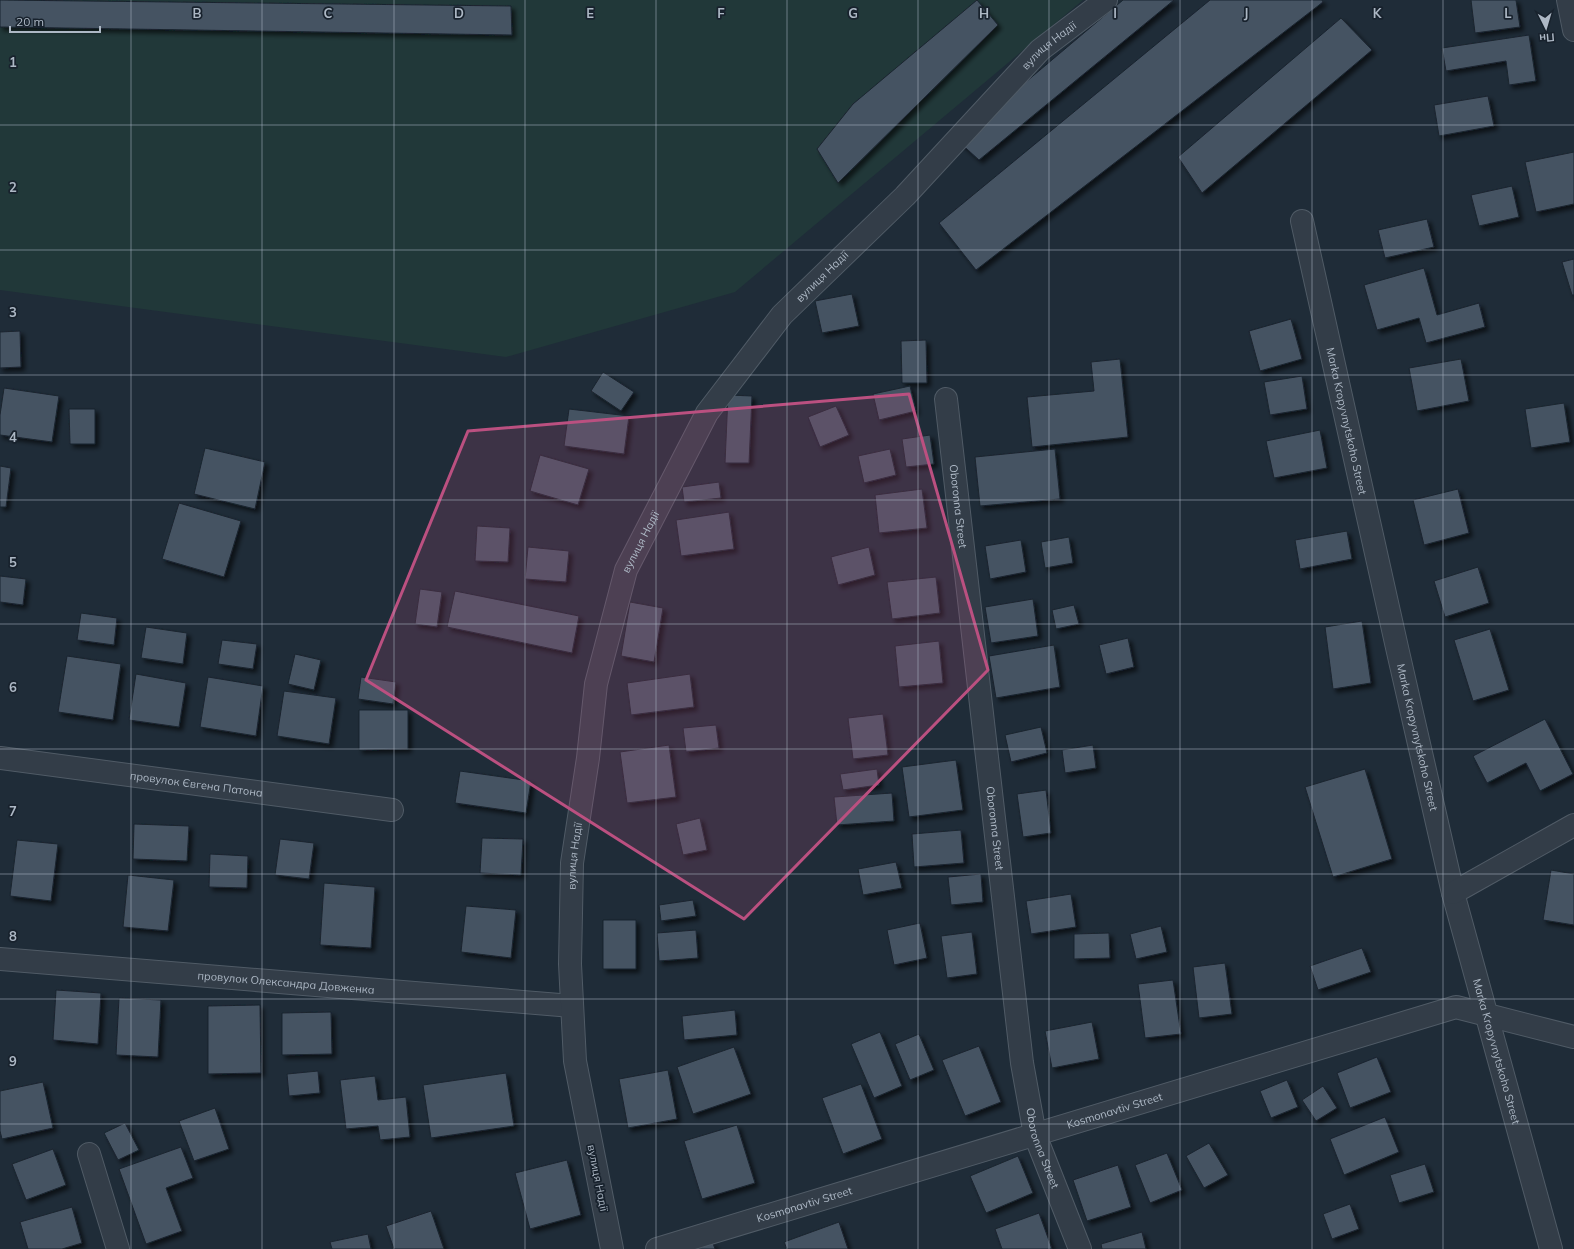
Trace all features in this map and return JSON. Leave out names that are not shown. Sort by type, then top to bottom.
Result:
[{"type":"street","name":"вулиця Надії","points":[[612,1249],[575,1061],[570,964],[572,863],[588,758],[596,684],[626,570],[707,413],[782,315],[905,196],[1040,50],[1106,0]]},
{"type":"street","points":[[1568,0],[1574,30]]},
{"type":"street","name":"Marka Kropyvnytskoho Street","points":[[1302,220],[1453,893],[1552,1249]]},
{"type":"street","name":"Oboronna Street","points":[[946,399],[1022,1063],[1035,1135],[1080,1249]]},
{"type":"street","name":"провулок Євгена Патона","points":[[0,758],[392,810]]},
{"type":"street","points":[[1453,893],[1574,825]]},
{"type":"street","name":"провулок Олександра Довженка","points":[[0,959],[572,1006]]},
{"type":"street","name":"Kosmonavtiv Street","points":[[657,1249],[1456,1007],[1574,1036]]},
{"type":"street","points":[[89,1154],[118,1249]]},
{"type":"highlighted area","points":[[909,394],[988,670],[744,919],[366,680],[468,431]]},
{"type":"green space","points":[[0,0],[1083,0],[735,292],[506,357],[0,290]]},
{"type":"building","points":[[0,0],[511,6],[512,35],[0,27]]},
{"type":"building","points":[[977,0],[998,25],[838,183],[817,149],[853,104]]},
{"type":"building","points":[[1123,0],[1174,0],[979,160],[957,140]]},
{"type":"building","points":[[1210,0],[1322,0],[1323,2],[976,270],[939,223]]},
{"type":"building","points":[[1471,0],[1516,0],[1520,27],[1475,33]]},
{"type":"building","points":[[1341,18],[1372,50],[1202,193],[1178,157]]},
{"type":"building","points":[[1529,35],[1536,81],[1509,85],[1506,61],[1446,71],[1442,48]]},
{"type":"building","points":[[1488,96],[1494,126],[1439,136],[1434,105]]},
{"type":"building","points":[[1574,152],[1574,204],[1536,212],[1525,162]]},
{"type":"building","points":[[1512,186],[1519,217],[1479,226],[1471,195]]},
{"type":"building","points":[[1427,219],[1434,247],[1385,258],[1378,230]]},
{"type":"building","points":[[1574,259],[1574,295],[1572,295],[1562,262]]},
{"type":"building","points":[[1424,268],[1437,315],[1479,303],[1485,327],[1426,343],[1419,318],[1377,330],[1364,285]]},
{"type":"building","points":[[852,294],[859,326],[822,333],[815,301]]},
{"type":"building","points":[[1291,319],[1302,359],[1260,371],[1249,331]]},
{"type":"building","points":[[20,331],[21,367],[0,368],[0,332]]},
{"type":"building","points":[[926,340],[927,383],[902,383],[901,341]]},
{"type":"building","points":[[1120,359],[1128,437],[1032,447],[1027,397],[1094,391],[1091,362]]},
{"type":"building","points":[[1461,359],[1469,401],[1417,411],[1409,368]]},
{"type":"building","points":[[603,372],[634,392],[621,411],[591,391]]},
{"type":"building","points":[[1302,376],[1307,409],[1270,415],[1264,382]]},
{"type":"building","points":[[910,386],[916,411],[879,420],[873,394]]},
{"type":"building","points":[[4,388],[59,396],[52,442],[0,435],[0,415]]},
{"type":"building","points":[[728,395],[752,396],[749,463],[725,463]]},
{"type":"building","points":[[1564,403],[1570,442],[1531,448],[1525,409]]},
{"type":"building","points":[[836,406],[849,435],[820,447],[808,417]]},
{"type":"building","points":[[69,409],[95,409],[95,444],[70,444]]},
{"type":"building","points":[[569,409],[629,416],[624,454],[564,446]]},
{"type":"building","points":[[1320,430],[1327,468],[1274,478],[1266,441]]},
{"type":"building","points":[[930,435],[934,464],[906,467],[902,439]]},
{"type":"building","points":[[205,448],[265,462],[255,509],[194,494]]},
{"type":"building","points":[[890,449],[896,475],[864,483],[858,456]]},
{"type":"building","points":[[1055,449],[1060,499],[980,506],[975,457]]},
{"type":"building","points":[[540,455],[589,469],[578,505],[530,491]]},
{"type":"building","points":[[0,466],[11,468],[6,507],[0,507]]},
{"type":"building","points":[[719,482],[721,498],[684,502],[682,487]]},
{"type":"building","points":[[922,489],[927,528],[879,533],[875,495]]},
{"type":"building","points":[[1458,489],[1469,533],[1424,545],[1413,500]]},
{"type":"building","points":[[179,503],[241,521],[224,577],[162,559]]},
{"type":"building","points":[[729,512],[734,549],[681,556],[676,520]]},
{"type":"building","points":[[477,526],[510,528],[508,562],[475,561]]},
{"type":"building","points":[[1347,531],[1352,559],[1300,569],[1295,540]]},
{"type":"building","points":[[1069,537],[1073,563],[1045,568],[1041,542]]},
{"type":"building","points":[[1021,540],[1026,572],[990,579],[985,546]]},
{"type":"building","points":[[528,547],[569,551],[566,582],[525,579]]},
{"type":"building","points":[[869,547],[875,575],[838,585],[831,557]]},
{"type":"building","points":[[1478,567],[1489,603],[1445,617],[1434,581]]},
{"type":"building","points":[[0,576],[26,579],[23,605],[0,602]]},
{"type":"building","points":[[936,577],[940,613],[892,619],[887,582]]},
{"type":"building","points":[[420,589],[442,592],[437,627],[415,624]]},
{"type":"building","points":[[455,591],[579,616],[572,653],[447,627]]},
{"type":"building","points":[[1033,599],[1038,636],[991,643],[985,607]]},
{"type":"building","points":[[630,602],[663,608],[654,662],[621,656]]},
{"type":"building","points":[[1074,605],[1079,624],[1056,629],[1052,610]]},
{"type":"building","points":[[81,613],[117,618],[114,645],[77,640]]},
{"type":"building","points":[[1362,621],[1371,683],[1333,689],[1325,627]]},
{"type":"building","points":[[146,627],[187,633],[183,664],[141,658]]},
{"type":"building","points":[[1490,629],[1509,690],[1473,701],[1454,640]]},
{"type":"building","points":[[1128,638],[1134,667],[1106,674],[1099,645]]},
{"type":"building","points":[[222,640],[257,644],[253,669],[218,664]]},
{"type":"building","points":[[939,641],[943,683],[899,687],[895,646]]},
{"type":"building","points":[[1054,645],[1060,687],[996,698],[989,656]]},
{"type":"building","points":[[295,654],[321,660],[314,690],[288,684]]},
{"type":"building","points":[[67,656],[121,664],[113,720],[58,712]]},
{"type":"building","points":[[136,674],[186,683],[179,727],[129,720]]},
{"type":"building","points":[[690,674],[694,707],[631,715],[627,683]]},
{"type":"building","points":[[208,677],[263,686],[256,736],[200,727]]},
{"type":"building","points":[[361,677],[396,682],[393,704],[358,699]]},
{"type":"building","points":[[284,691],[336,698],[329,744],[277,736]]},
{"type":"building","points":[[359,710],[408,710],[408,749],[359,750]]},
{"type":"building","points":[[883,714],[888,755],[853,759],[848,718]]},
{"type":"building","points":[[1545,719],[1573,774],[1540,791],[1526,763],[1487,783],[1473,756]]},
{"type":"building","points":[[716,725],[719,748],[686,752],[683,728]]},
{"type":"building","points":[[1041,727],[1047,753],[1011,762],[1005,735]]},
{"type":"building","points":[[669,745],[676,797],[627,803],[620,752]]},
{"type":"building","points":[[1093,745],[1096,768],[1065,773],[1062,750]]},
{"type":"building","points":[[956,760],[963,810],[909,817],[902,767]]},
{"type":"building","points":[[877,769],[879,785],[843,790],[840,774]]},
{"type":"building","points":[[1365,769],[1392,859],[1333,877],[1305,787]]},
{"type":"building","points":[[460,771],[531,781],[526,813],[455,803]]},
{"type":"building","points":[[1046,790],[1051,833],[1023,837],[1017,794]]},
{"type":"building","points":[[892,793],[894,821],[837,825],[834,797]]},
{"type":"building","points":[[700,818],[707,850],[683,855],[676,824]]},
{"type":"building","points":[[134,824],[189,826],[187,861],[133,859]]},
{"type":"building","points":[[961,830],[964,863],[914,867],[912,834]]},
{"type":"building","points":[[482,838],[523,839],[521,875],[480,873]]},
{"type":"building","points":[[280,839],[314,843],[309,879],[275,875]]},
{"type":"building","points":[[17,840],[58,844],[51,901],[10,896]]},
{"type":"building","points":[[210,854],[248,856],[247,888],[209,887]]},
{"type":"building","points":[[896,862],[902,888],[863,895],[858,869]]},
{"type":"building","points":[[1551,870],[1574,874],[1574,925],[1543,920]]},
{"type":"building","points":[[981,874],[983,902],[951,905],[948,877]]},
{"type":"building","points":[[128,875],[174,880],[168,931],[123,927]]},
{"type":"building","points":[[324,883],[375,887],[371,948],[320,945]]},
{"type":"building","points":[[1071,894],[1076,927],[1031,934],[1026,901]]},
{"type":"building","points":[[693,900],[696,916],[661,921],[659,905]]},
{"type":"building","points":[[466,906],[516,910],[511,958],[461,952]]},
{"type":"building","points":[[603,920],[636,920],[636,969],[603,969]]},
{"type":"building","points":[[920,923],[927,958],[894,965],[887,930]]},
{"type":"building","points":[[1161,926],[1167,952],[1136,959],[1130,934]]},
{"type":"building","points":[[696,930],[698,958],[659,961],[657,933]]},
{"type":"building","points":[[972,932],[977,974],[947,978],[941,936]]},
{"type":"building","points":[[1109,933],[1110,958],[1074,959],[1074,934]]},
{"type":"building","points":[[1362,948],[1371,972],[1318,990],[1310,966]]},
{"type":"building","points":[[1225,963],[1232,1014],[1199,1018],[1193,967]]},
{"type":"building","points":[[1173,980],[1181,1034],[1145,1038],[1138,984]]},
{"type":"building","points":[[56,990],[101,993],[98,1044],[53,1040]]},
{"type":"building","points":[[119,998],[161,1000],[158,1057],[116,1055]]},
{"type":"building","points":[[260,1005],[261,1073],[208,1074],[208,1006]]},
{"type":"building","points":[[735,1010],[737,1035],[684,1040],[682,1016]]},
{"type":"building","points":[[331,1012],[332,1054],[282,1055],[282,1013]]},
{"type":"building","points":[[1092,1022],[1099,1059],[1052,1068],[1045,1031]]},
{"type":"building","points":[[880,1032],[902,1086],[874,1098],[851,1044]]},
{"type":"building","points":[[919,1034],[934,1070],[910,1080],[895,1044]]},
{"type":"building","points":[[979,1046],[1001,1102],[965,1116],[942,1060]]},
{"type":"building","points":[[734,1047],[751,1094],[693,1114],[677,1067]]},
{"type":"building","points":[[1377,1057],[1391,1092],[1350,1108],[1337,1073]]},
{"type":"building","points":[[668,1070],[677,1119],[628,1128],[619,1079]]},
{"type":"building","points":[[318,1071],[320,1093],[289,1096],[287,1074]]},
{"type":"building","points":[[506,1073],[514,1126],[431,1138],[423,1085]]},
{"type":"building","points":[[375,1076],[378,1100],[406,1097],[410,1137],[380,1140],[378,1126],[346,1129],[340,1080]]},
{"type":"building","points":[[1287,1080],[1298,1107],[1271,1118],[1260,1091]]},
{"type":"building","points":[[43,1082],[53,1128],[2,1139],[0,1131],[0,1091]]},
{"type":"building","points":[[861,1084],[882,1139],[843,1154],[822,1098]]},
{"type":"building","points":[[1323,1086],[1337,1108],[1316,1121],[1302,1100]]},
{"type":"building","points":[[215,1108],[229,1149],[194,1161],[179,1121]]},
{"type":"building","points":[[1385,1117],[1399,1152],[1344,1175],[1330,1139]]},
{"type":"building","points":[[125,1123],[139,1150],[118,1160],[104,1133]]},
{"type":"building","points":[[737,1125],[755,1183],[702,1199],[684,1141]]},
{"type":"building","points":[[1209,1143],[1228,1175],[1204,1188],[1186,1156]]},
{"type":"building","points":[[181,1147],[193,1178],[166,1188],[182,1231],[146,1244],[119,1169]]},
{"type":"building","points":[[53,1149],[66,1185],[26,1200],[12,1164]]},
{"type":"building","points":[[1167,1153],[1182,1190],[1150,1203],[1135,1165]]},
{"type":"building","points":[[1018,1156],[1033,1193],[986,1213],[970,1176]]},
{"type":"building","points":[[567,1160],[581,1215],[530,1229],[515,1173]]},
{"type":"building","points":[[1425,1164],[1434,1192],[1399,1203],[1390,1175]]},
{"type":"building","points":[[1118,1165],[1131,1207],[1087,1221],[1073,1180]]},
{"type":"building","points":[[1350,1204],[1359,1229],[1332,1239],[1323,1214]]},
{"type":"building","points":[[72,1207],[82,1243],[62,1249],[28,1249],[20,1222]]},
{"type":"building","points":[[431,1211],[444,1249],[394,1249],[386,1226]]},
{"type":"building","points":[[1039,1213],[1052,1249],[1002,1249],[995,1229]]},
{"type":"building","points":[[839,1222],[848,1249],[787,1249],[784,1242]]},
{"type":"building","points":[[1142,1232],[1146,1249],[1102,1249],[1101,1244]]},
{"type":"building","points":[[368,1234],[371,1249],[332,1249],[330,1242]]},
{"type":"building","points":[[713,1243],[715,1249],[697,1249]]}]
